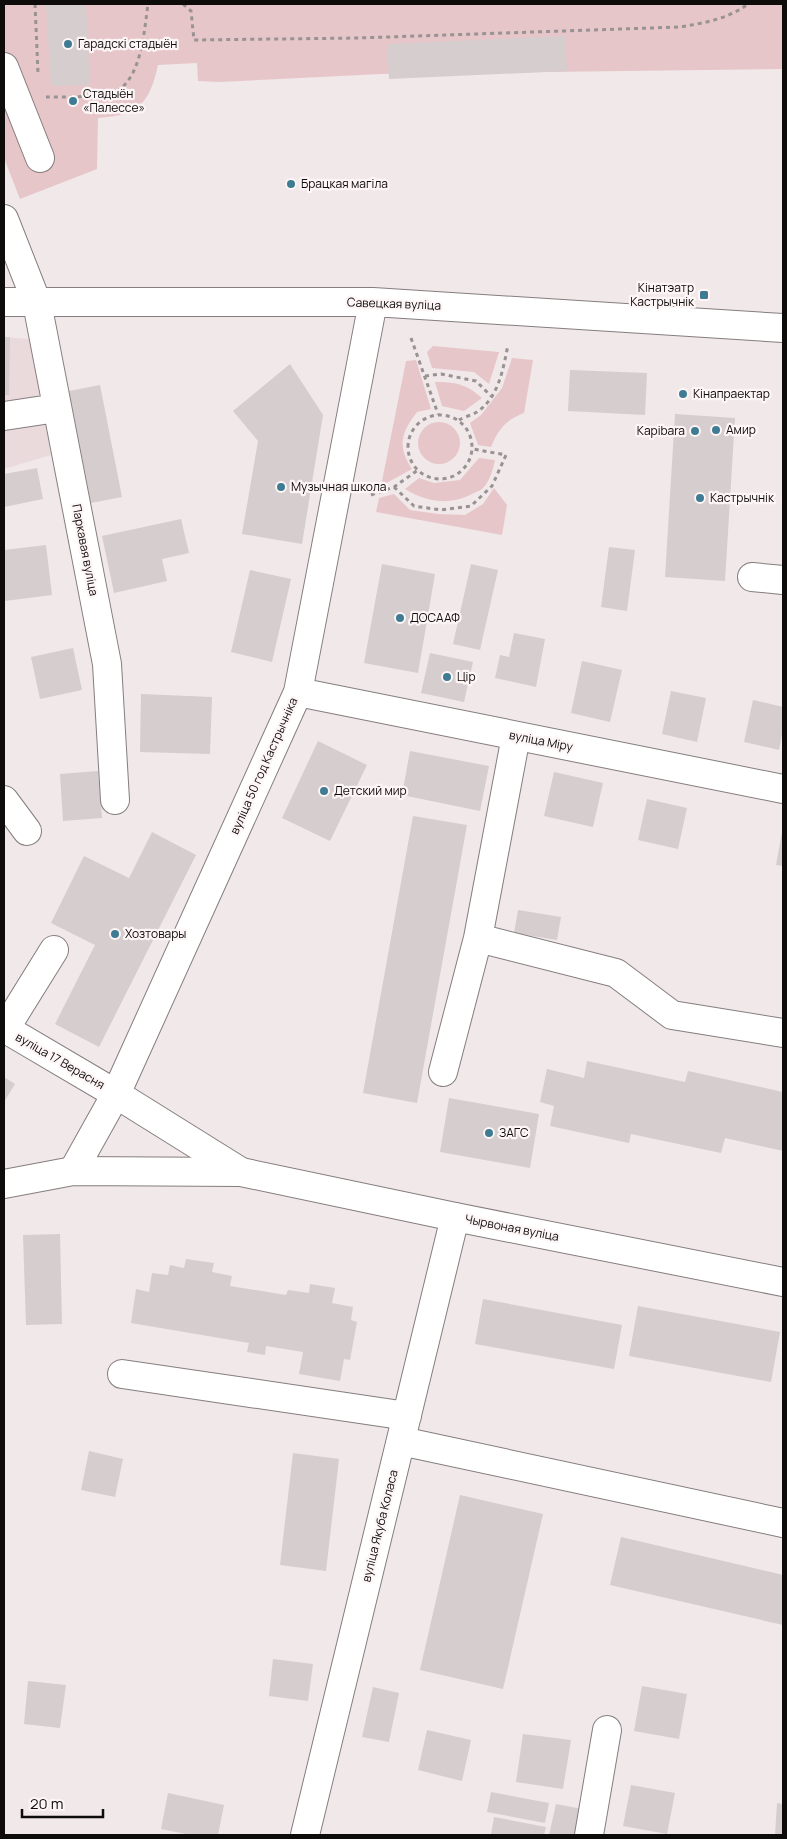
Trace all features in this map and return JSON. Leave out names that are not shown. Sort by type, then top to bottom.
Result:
[{"type":"street","points":[[4,66],[40,158]]},
{"type":"street","name":"Паркавая вуліца","points":[[4,219],[37,303],[107,664],[115,800]]},
{"type":"street","name":"Савецкая вуліца","points":[[4,302],[373,302],[783,328]]},
{"type":"street","name":"вуліца 50 год Кастрычніка","points":[[73,1172],[116,1094],[298,692],[373,302]]},
{"type":"street","points":[[4,416],[57,408]]},
{"type":"street","points":[[752,577],[783,580]]},
{"type":"street","name":"вуліца Міру","points":[[298,692],[783,789]]},
{"type":"street","points":[[443,1072],[478,938],[516,736]]},
{"type":"street","points":[[4,800],[27,831]]},
{"type":"street","points":[[478,938],[616,973],[672,1015],[783,1034]]},
{"type":"street","points":[[4,1028],[54,950]]},
{"type":"street","name":"вуліца 17 Верасня","points":[[4,1028],[116,1094]]},
{"type":"street","name":"Чырвоная вуліца","points":[[116,1094],[241,1172]]},
{"type":"street","name":"Чырвоная вуліца","points":[[4,1184],[73,1172],[241,1172],[455,1217],[783,1282]]},
{"type":"street","name":"вуліца Якуба Коласа","points":[[305,1835],[455,1217]]},
{"type":"street","points":[[122,1374],[404,1429],[783,1523]]},
{"type":"street","points":[[589,1835],[607,1730]]},
{"type":"path","points":[[35,4],[38,79]]},
{"type":"path","points":[[39,98],[111,94],[127,82],[138,60],[148,4]]},
{"type":"path","points":[[183,4],[191,12],[194,40],[203,40],[367,38],[680,27],[712,22],[748,4]]},
{"type":"path","points":[[411,338],[438,414]]},
{"type":"path","points":[[459,420],[477,411],[492,396],[502,377],[508,345]]},
{"type":"path","points":[[425,376],[441,374],[476,381],[492,396]]},
{"type":"path","points":[[438,414],[459,420],[471,437],[473,449],[465,467],[457,474],[447,478],[437,479],[426,476],[411,462],[408,440],[412,431],[419,422],[438,414]]},
{"type":"path","points":[[394,487],[414,506],[441,510],[471,506],[492,486],[506,455],[473,449]]},
{"type":"path","points":[[371,495],[394,487],[418,470]]},
{"type":"shaded area","name":"Стадыён «Палессе»","points":[[4,4],[783,4],[783,69],[381,74],[220,82],[198,81],[197,63],[158,65],[146,99],[140,105],[123,114],[98,118],[97,169],[20,199],[4,158]]},
{"type":"shaded area","points":[[4,337],[30,339],[51,455],[4,469]]},
{"type":"shaded area","points":[[433,346],[499,352],[489,384],[474,372],[432,368],[427,352]]},
{"type":"shaded area","points":[[512,358],[533,360],[524,413],[503,426],[491,447],[478,445],[470,423],[481,415],[502,388]]},
{"type":"shaded area","points":[[416,360],[431,409],[417,412],[404,433],[404,453],[412,469],[381,486],[406,361]]},
{"type":"shaded area","points":[[435,382],[460,385],[482,398],[464,411],[442,406]]},
{"type":"shaded area","points":[[439,422],[454,428],[460,443],[454,458],[439,464],[424,458],[418,443],[424,428]]},
{"type":"shaded area","points":[[479,458],[495,460],[491,475],[482,489],[463,498],[438,501],[421,497],[405,489],[419,478],[434,483],[460,480]]},
{"type":"shaded area","points":[[494,488],[507,505],[502,535],[376,512],[379,498],[394,494],[410,510],[465,515],[483,504]]},
{"type":"building","name":"Гарадскі стадыён","points":[[46,4],[86,4],[90,85],[51,86]]},
{"type":"building","points":[[565,36],[567,71],[389,79],[387,44]]},
{"type":"building","points":[[4,337],[10,337],[9,395],[4,395]]},
{"type":"building","name":"Музычная школа","points":[[290,364],[323,415],[302,544],[242,534],[258,441],[233,411]]},
{"type":"building","points":[[570,370],[647,373],[645,415],[568,411]]},
{"type":"building","points":[[100,385],[122,497],[91,503],[69,391]]},
{"type":"building","name":"Кастрычнік","points":[[675,414],[735,418],[725,581],[665,577]]},
{"type":"building","points":[[37,468],[43,499],[4,507],[4,474]]},
{"type":"building","points":[[181,519],[189,553],[162,559],[167,581],[114,593],[102,536]]},
{"type":"building","points":[[46,545],[52,595],[5,601],[4,550]]},
{"type":"building","points":[[609,547],[635,550],[627,611],[601,607]]},
{"type":"building","name":"ДОСААФ","points":[[382,564],[435,574],[418,673],[364,663]]},
{"type":"building","points":[[471,564],[498,570],[480,650],[453,644]]},
{"type":"building","points":[[250,570],[291,579],[272,662],[231,652]]},
{"type":"building","points":[[514,633],[545,639],[536,687],[495,678],[500,655],[509,657]]},
{"type":"building","points":[[73,648],[82,690],[40,699],[31,657]]},
{"type":"building","name":"Цір","points":[[430,653],[473,662],[464,702],[421,693]]},
{"type":"building","points":[[582,661],[622,670],[610,722],[571,713]]},
{"type":"building","points":[[671,691],[706,698],[697,742],[662,734]]},
{"type":"building","points":[[141,694],[212,697],[210,754],[140,752]]},
{"type":"building","points":[[753,700],[783,707],[783,729],[779,750],[744,742]]},
{"type":"building","name":"Детский мир","points":[[318,741],[367,765],[330,841],[282,818]]},
{"type":"building","points":[[410,751],[489,766],[480,811],[402,795]]},
{"type":"building","points":[[98,771],[102,818],[63,821],[60,774]]},
{"type":"building","points":[[554,772],[603,783],[593,827],[544,816]]},
{"type":"building","points":[[647,799],[687,808],[678,849],[638,840]]},
{"type":"building","points":[[413,816],[467,825],[417,1103],[363,1093]]},
{"type":"building","name":"Хозтовары","points":[[152,832],[196,855],[99,1047],[55,1024],[95,945],[51,923],[84,856],[129,878]]},
{"type":"building","points":[[783,832],[783,866],[776,865]]},
{"type":"building","points":[[518,910],[561,917],[557,940],[514,933]]},
{"type":"building","points":[[587,1061],[685,1082],[688,1071],[783,1092],[783,1151],[725,1138],[721,1153],[631,1134],[629,1143],[550,1126],[554,1106],[540,1102],[547,1069],[584,1078]]},
{"type":"building","points":[[4,1077],[15,1084],[4,1102]]},
{"type":"building","name":"ЗАГС","points":[[449,1098],[539,1114],[530,1168],[440,1152]]},
{"type":"building","points":[[60,1234],[62,1324],[26,1325],[23,1235]]},
{"type":"building","points":[[186,1259],[214,1263],[212,1272],[232,1276],[230,1286],[286,1295],[288,1290],[309,1293],[310,1284],[335,1288],[332,1303],[353,1307],[351,1320],[357,1322],[350,1360],[344,1359],[340,1381],[299,1374],[303,1352],[266,1346],[265,1355],[247,1352],[249,1343],[131,1323],[136,1289],[149,1292],[152,1273],[168,1275],[170,1265],[184,1268]]},
{"type":"building","points":[[483,1299],[622,1325],[614,1369],[475,1344]]},
{"type":"building","points":[[638,1306],[780,1332],[771,1382],[629,1356]]},
{"type":"building","points":[[89,1451],[123,1459],[115,1497],[81,1490]]},
{"type":"building","points":[[293,1453],[339,1459],[326,1571],[280,1565]]},
{"type":"building","points":[[460,1495],[543,1514],[503,1689],[420,1670]]},
{"type":"building","points":[[621,1537],[783,1575],[783,1625],[610,1585]]},
{"type":"building","points":[[273,1659],[313,1664],[308,1701],[269,1696]]},
{"type":"building","points":[[28,1681],[66,1685],[60,1728],[24,1724]]},
{"type":"building","points":[[642,1686],[687,1694],[679,1739],[634,1731]]},
{"type":"building","points":[[373,1687],[399,1693],[389,1742],[362,1737]]},
{"type":"building","points":[[427,1730],[471,1740],[462,1781],[418,1770]]},
{"type":"building","points":[[523,1734],[571,1740],[563,1789],[516,1782]]},
{"type":"building","points":[[631,1785],[675,1793],[667,1834],[623,1826]]},
{"type":"building","points":[[491,1792],[549,1803],[545,1823],[487,1812]]},
{"type":"building","points":[[168,1793],[224,1805],[218,1835],[191,1835],[161,1829]]},
{"type":"building","points":[[777,1803],[783,1804],[783,1835],[775,1835]]},
{"type":"building","points":[[556,1804],[582,1809],[576,1835],[549,1835]]},
{"type":"building","points":[[494,1817],[546,1827],[544,1835],[491,1835]]},
{"type":"place","name":"Гарадскі стадыён","points":[[68,44]]},
{"type":"place","name":"Стадыён «Палессе»","points":[[73,101]]},
{"type":"place","name":"Брацкая магіла","points":[[291,184]]},
{"type":"place","name":"Кінатэатр Кастрычнік","points":[[704,295]]},
{"type":"place","name":"Кінапраектар","points":[[683,394]]},
{"type":"place","name":"Амир","points":[[716,430]]},
{"type":"place","name":"Kapibara","points":[[695,431]]},
{"type":"place","name":"Музычная школа","points":[[281,487]]},
{"type":"place","name":"Кастрычнік","points":[[700,498]]},
{"type":"place","name":"ДОСААФ","points":[[400,618]]},
{"type":"place","name":"Цір","points":[[447,677]]},
{"type":"place","name":"Детский мир","points":[[324,791]]},
{"type":"place","name":"Хозтовары","points":[[115,934]]},
{"type":"place","name":"ЗАГС","points":[[489,1133]]}]
